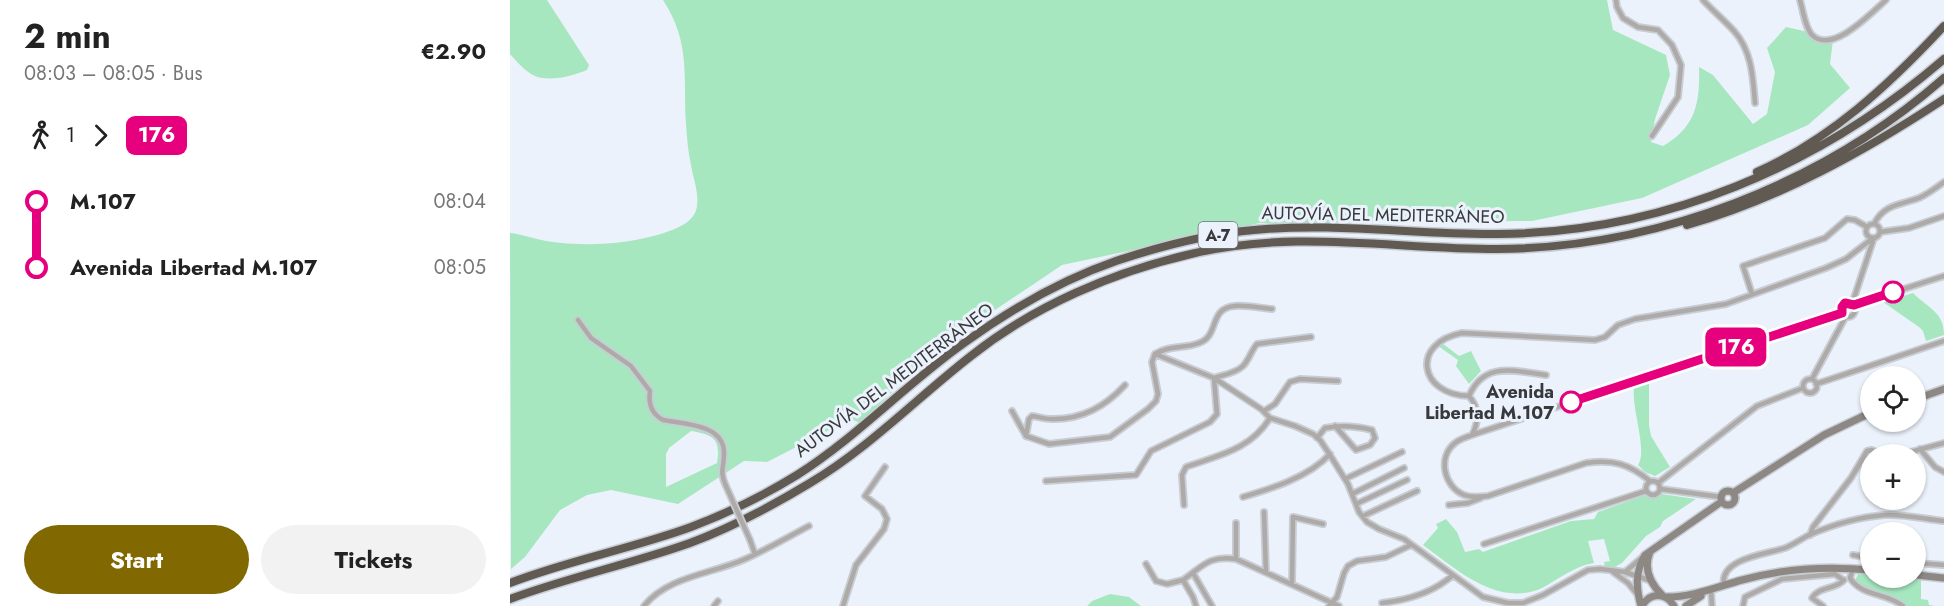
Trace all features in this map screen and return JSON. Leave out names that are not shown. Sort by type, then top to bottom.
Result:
[{"type":"highway","points":[[1671,209],[1764,169],[1820,137],[1860,109],[1886,86],[1944,26]]},
{"type":"highway","name":"AUTOVÍA DEL MEDITERRÁNEO","points":[[510,583],[537,572],[687,528],[722,515],[756,498],[819,460],[962,344],[1027,301],[1080,274],[1179,242],[1252,230],[1332,228],[1449,234],[1538,233],[1635,219],[1746,183],[1779,169],[1818,148],[1890,102],[1944,59]]},
{"type":"highway","name":"AUTOVÍA DEL MEDITERRÁNEO","points":[[510,599],[688,544],[757,514],[814,481],[843,461],[973,354],[1026,319],[1088,288],[1151,265],[1192,253],[1239,245],[1287,241],[1353,241],[1496,249],[1535,248],[1618,237],[1708,212],[1797,174],[1874,131],[1944,78]]},
{"type":"highway","points":[[1618,237],[1665,230],[1742,206],[1844,159],[1921,114],[1944,97]]},
{"type":"street","points":[[1616,0],[1623,18],[1638,27],[1658,30],[1671,45],[1682,65],[1678,96],[1652,136]]},
{"type":"street","points":[[1703,0],[1735,32],[1745,48],[1752,68],[1755,103]]},
{"type":"street","points":[[1801,0],[1810,33],[1815,38],[1829,42],[1840,37],[1886,0]]},
{"type":"street","points":[[1868,227],[1874,224],[1878,216],[1891,206],[1917,198],[1944,182]]},
{"type":"street","points":[[1880,232],[1909,228],[1944,216]]},
{"type":"street","points":[[1752,294],[1743,266],[1825,238],[1847,219],[1856,220],[1868,227]]},
{"type":"street","points":[[1469,396],[1457,396],[1438,388],[1429,372],[1428,355],[1432,347],[1450,335],[1462,333],[1595,340],[1605,337],[1618,325],[1635,319],[1726,304],[1826,268],[1845,259],[1879,236],[1878,226],[1874,224]]},
{"type":"street","points":[[1868,227],[1867,234],[1873,238]]},
{"type":"street","points":[[1488,496],[1472,497],[1452,487],[1446,474],[1444,459],[1452,444],[1472,435],[1844,314],[1853,314],[1853,305],[1873,238]]},
{"type":"street","points":[[1803,388],[1804,382],[1812,379],[1844,314],[1843,305],[1847,303],[1853,305],[1944,276]]},
{"type":"street","points":[[1012,411],[1026,436],[1049,444],[1110,437],[1156,401],[1158,394],[1152,362],[1155,354],[1164,348],[1200,343],[1211,334],[1217,314],[1225,308],[1234,306],[1272,309]]},
{"type":"street","points":[[578,320],[591,338],[617,355],[637,373],[650,391],[652,410],[657,417],[709,430],[718,436],[724,446],[721,473],[755,554]]},
{"type":"street","points":[[1214,378],[1233,373],[1243,366],[1251,350],[1257,344],[1311,337]]},
{"type":"street","points":[[1816,384],[1944,341]]},
{"type":"street","points":[[1155,354],[1214,378],[1264,411],[1270,418],[1295,426],[1317,438],[1345,478],[1363,516],[1379,529],[1404,539],[1483,597],[1508,603],[1523,603],[1543,595],[1588,570],[1625,572],[1651,581]]},
{"type":"street","points":[[1469,396],[1474,385],[1488,373],[1502,371],[1546,375]]},
{"type":"street","points":[[1046,481],[1136,475],[1151,451],[1198,429],[1210,422],[1217,414],[1214,378]]},
{"type":"street","points":[[1264,411],[1275,404],[1290,382],[1300,379],[1338,381]]},
{"type":"street","points":[[1812,379],[1816,384]]},
{"type":"street","points":[[1803,388],[1808,393],[1813,392],[1816,384]]},
{"type":"street","points":[[1026,436],[1029,419],[1032,417],[1070,419],[1084,415],[1113,398],[1125,385]]},
{"type":"street","points":[[1658,483],[1757,406],[1803,388]]},
{"type":"street","points":[[1926,395],[1944,389]]},
{"type":"street","points":[[1469,396],[1477,407],[1478,413],[1472,435]]},
{"type":"street","points":[[1184,505],[1182,475],[1186,467],[1245,445],[1257,436],[1270,418]]},
{"type":"street","points":[[1625,572],[1644,555],[1721,499],[1725,491],[1733,493],[1824,435],[1860,418]]},
{"type":"street","points":[[1317,438],[1325,428],[1335,426],[1372,429],[1375,438],[1370,445],[1356,450],[1335,426]]},
{"type":"street","points":[[1926,448],[1944,443]]},
{"type":"street","points":[[1345,478],[1402,452]]},
{"type":"street","points":[[1243,497],[1272,488],[1310,470],[1330,454]]},
{"type":"street","points":[[1926,457],[1935,467],[1944,472]]},
{"type":"street","points":[[1449,505],[1468,503],[1586,463],[1595,462],[1632,467],[1650,481],[1658,483]]},
{"type":"street","points":[[1810,535],[1813,527],[1860,463]]},
{"type":"street","points":[[843,606],[856,565],[884,529],[887,519],[882,509],[865,496],[885,466]]},
{"type":"street","points":[[1352,494],[1404,468]]},
{"type":"street","points":[[1356,504],[1407,480]]},
{"type":"street","points":[[1650,481],[1646,485],[1649,495],[1654,496],[1660,489]]},
{"type":"street","points":[[1658,483],[1660,489]]},
{"type":"street","points":[[1660,489],[1721,499],[1726,506],[1733,504],[1735,499],[1733,493]]},
{"type":"street","points":[[1363,516],[1417,491]]},
{"type":"street","points":[[1484,544],[1646,491]]},
{"type":"street","points":[[1264,512],[1266,572]]},
{"type":"street","points":[[1724,585],[1726,574],[1746,558],[1786,548],[1810,535],[1844,522],[1887,515],[1944,521]]},
{"type":"street","points":[[1292,584],[1293,517],[1323,524]]},
{"type":"street","points":[[1236,523],[1236,559]]},
{"type":"street","points":[[644,606],[654,594],[672,585],[720,569],[755,554],[809,526]]},
{"type":"street","points":[[1330,604],[1337,597],[1348,566],[1357,561],[1386,557],[1406,549],[1411,544]]},
{"type":"street","points":[[1658,545],[1651,551],[1647,560],[1647,568],[1651,581],[1674,606]]},
{"type":"street","points":[[1637,594],[1637,575],[1644,555]]},
{"type":"street","points":[[1853,555],[1860,556]]},
{"type":"street","points":[[1146,564],[1156,581],[1167,584],[1183,580],[1210,560],[1222,557],[1236,559],[1330,604],[1339,606]]},
{"type":"street","points":[[1926,564],[1944,565]]},
{"type":"street","points":[[1686,606],[1724,585],[1770,573],[1832,567],[1860,569]]},
{"type":"street","points":[[1853,569],[1850,578],[1854,586],[1894,599],[1903,606]]},
{"type":"street","points":[[1611,571],[1628,583],[1637,594],[1642,606],[1650,597],[1680,597],[1712,590]]},
{"type":"street","points":[[1193,573],[1212,606]]},
{"type":"street","points":[[1743,606],[1745,597],[1782,579],[1835,574],[1843,580]]},
{"type":"street","points":[[1382,603],[1400,601],[1428,592],[1442,585],[1453,575]]},
{"type":"street","points":[[1926,576],[1944,578]]},
{"type":"street","points":[[1820,605],[1812,598],[1817,591],[1836,587],[1843,580],[1850,578]]},
{"type":"street","points":[[1183,580],[1196,606]]},
{"type":"street","points":[[1712,590],[1712,606]]},
{"type":"street","points":[[714,606],[718,601]]},
{"type":"green space","points":[[510,0],[547,0],[589,65],[587,70],[554,78],[541,78],[528,72],[510,54]]},
{"type":"green space","points":[[663,0],[1607,0],[1613,30],[1666,55],[1670,75],[1655,119],[1651,142],[1663,146],[1683,131],[1689,122],[1697,103],[1699,67],[1713,75],[1753,124],[1767,114],[1775,72],[1767,48],[1786,27],[1833,40],[1830,64],[1850,88],[1808,125],[1642,198],[1532,221],[1260,223],[1062,265],[937,349],[860,423],[851,419],[767,462],[744,461],[678,504],[611,490],[587,495],[560,510],[525,557],[511,569],[510,233],[561,243],[605,244],[664,233],[680,226],[696,212],[697,196],[687,140],[684,60],[682,45],[672,16]],"holes":[[[691,431],[714,439],[718,448],[717,463],[666,487],[666,454],[669,448]]]},
{"type":"green space","points":[[1913,293],[1938,316],[1944,335],[1926,341],[1919,327],[1883,302]]},
{"type":"green space","points":[[1442,343],[1459,356],[1471,351],[1481,371],[1469,384],[1456,366],[1458,360],[1438,346]]},
{"type":"green space","points":[[1649,383],[1651,436],[1670,467],[1655,476],[1645,472],[1638,465],[1641,450],[1634,388]]},
{"type":"green space","points":[[1661,494],[1696,499],[1663,521],[1660,527],[1646,536],[1622,563],[1613,568],[1605,568],[1604,562],[1610,561],[1604,539],[1588,541],[1594,563],[1573,570],[1540,589],[1524,593],[1508,593],[1478,583],[1423,545],[1438,528],[1436,524],[1446,519],[1457,532],[1465,552],[1479,549],[1483,552],[1571,521],[1594,519],[1598,512],[1645,495],[1654,498]]},
{"type":"green space","points":[[1859,572],[1860,572],[1860,586],[1854,583]]},
{"type":"green space","points":[[1866,588],[1921,588],[1921,599],[1928,600],[1929,605],[1935,606],[1906,606],[1884,593]]},
{"type":"green space","points":[[1110,594],[1129,597],[1141,606],[1087,606],[1092,601]]},
{"type":"bus line","name":"176","points":[[1571,402],[1842,313],[1841,310],[1845,303],[1854,305],[1893,292]]},
{"type":"place","name":"Avenida Libertad M.107","points":[[1571,402]]}]
